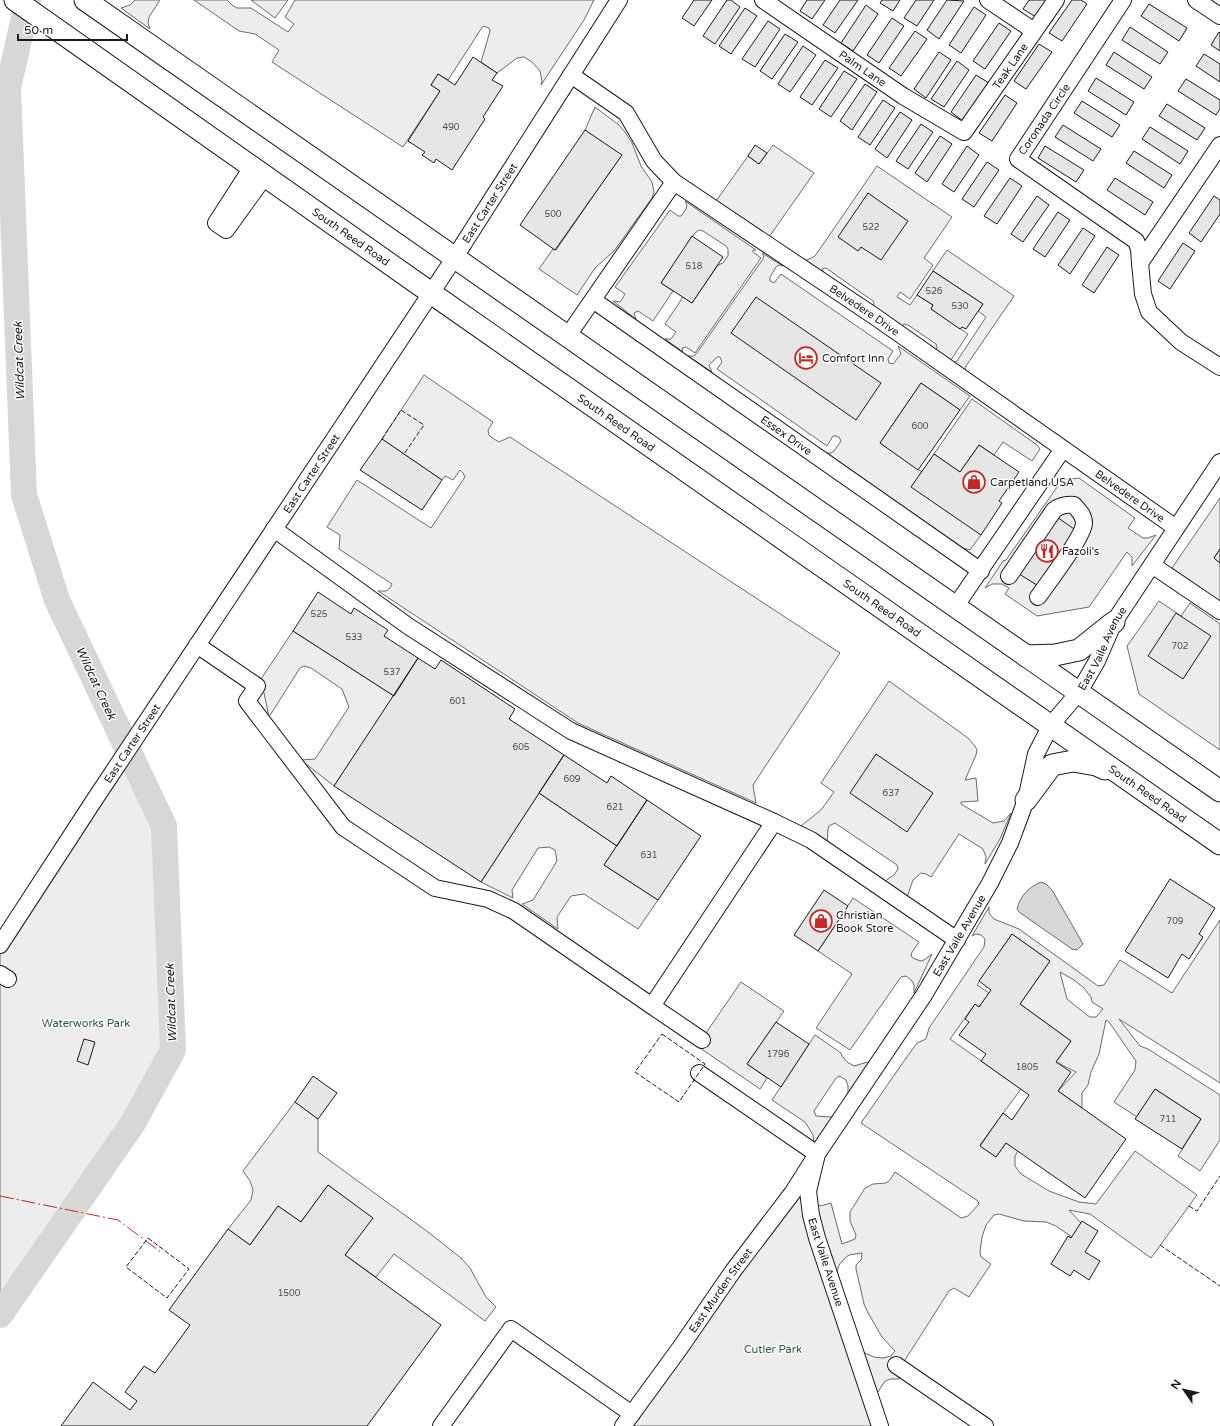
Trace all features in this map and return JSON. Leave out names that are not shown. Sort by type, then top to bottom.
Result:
[{"type":"main road","name":"South Reed Road","points":[[15,0],[431,293],[1220,844]]},
{"type":"main road","points":[[89,3],[1220,791]]},
{"type":"main road","points":[[1026,656],[1055,655],[1079,650],[1114,622]]},
{"type":"main road","points":[[1026,800],[1052,765],[1073,761],[1096,765],[1123,775]]},
{"type":"street","name":"East Carter Street","points":[[0,944],[455,257],[619,0]]},
{"type":"street","name":"Palm Lane","points":[[763,0],[903,96],[964,132]]},
{"type":"street","points":[[988,0],[1034,31]]},
{"type":"street","name":"Teak Lane","points":[[964,132],[1056,0]]},
{"type":"street","name":"Coronada Circle","points":[[1123,0],[1018,159],[1136,241],[1139,249],[1143,294],[1149,312],[1181,342],[1220,367]]},
{"type":"street","points":[[1196,0],[1220,16]]},
{"type":"street","name":"Belvedere Drive","points":[[571,75],[626,113],[654,161],[674,182],[874,316],[1176,528]]},
{"type":"street","points":[[1140,263],[1220,145]]},
{"type":"street","points":[[568,337],[674,182]]},
{"type":"street","name":"Essex Drive","points":[[594,300],[981,571]]},
{"type":"street","points":[[955,607],[1063,449]]},
{"type":"street","name":"East Vaile Avenue","points":[[880,1426],[821,1250],[811,1215],[808,1191],[817,1154],[924,995],[994,877],[1010,843],[1026,800],[1036,754],[1051,725],[1079,692],[1097,661],[1114,622],[1220,462]]},
{"type":"street","points":[[1009,576],[1054,510],[1067,504],[1074,505],[1083,517],[1084,525],[1079,537],[1038,597]]},
{"type":"street","points":[[274,529],[413,629],[571,731],[811,840],[957,940]]},
{"type":"street","points":[[1152,565],[1220,611]]},
{"type":"street","points":[[197,645],[258,686],[247,701],[342,827],[435,888],[488,899],[514,911],[702,1040]]},
{"type":"street","points":[[652,1006],[774,822]]},
{"type":"street","points":[[699,1072],[817,1154]]},
{"type":"street","name":"East Murden Street","points":[[628,1420],[680,1348],[737,1264],[792,1192],[817,1154]]},
{"type":"street","points":[[441,1426],[511,1329],[628,1420]]},
{"type":"street","points":[[896,1365],[985,1426]]},
{"type":"shaded area","points":[[135,0],[160,0],[149,17],[148,23],[150,29],[121,8],[130,5]]},
{"type":"shaded area","points":[[194,0],[227,0],[237,8],[251,8],[288,32],[294,24],[285,17],[295,0],[594,0],[584,20],[541,85],[542,81],[540,71],[532,62],[524,57],[517,58],[497,73],[481,62],[490,31],[489,28],[483,26],[448,80],[438,74],[431,85],[440,91],[403,147],[272,62],[279,50],[255,34],[239,31]]},
{"type":"shaded area","points":[[251,0],[288,0],[275,18]]},
{"type":"shaded area","points":[[595,107],[619,125],[625,132],[632,143],[641,166],[652,182],[654,192],[652,198],[614,251],[595,268],[577,295],[539,269],[553,249],[556,250],[621,156],[585,130]]},
{"type":"shaded area","points":[[773,145],[814,173],[769,237],[716,201],[748,156],[759,164]]},
{"type":"shaded area","points":[[877,166],[952,217],[924,258],[933,265],[910,299],[900,292],[897,297],[910,305],[917,295],[933,305],[931,309],[968,334],[949,363],[936,351],[936,344],[908,325],[904,324],[902,327],[869,307],[873,306],[873,301],[826,268],[822,269],[826,278],[799,259],[807,260],[815,256]]},
{"type":"shaded area","points":[[685,201],[756,250],[753,250],[753,252],[761,258],[695,353],[686,347],[682,348],[683,352],[665,339],[671,339],[676,332],[665,324],[683,297],[692,303],[718,265],[723,263],[728,256],[728,249],[726,246],[703,231],[699,230],[695,233],[661,283],[673,291],[653,321],[638,311],[634,313],[636,319],[613,301],[621,301],[625,294],[615,287],[670,210],[678,216],[681,216],[686,209],[687,205]]},
{"type":"shaded area","points":[[947,250],[1014,296],[966,366],[965,371],[953,363],[957,361],[986,317],[978,311],[983,304],[933,271]]},
{"type":"shaded area","points":[[762,253],[783,266],[779,265],[776,267],[770,277],[770,281],[774,283],[781,274],[893,351],[888,359],[889,363],[893,364],[901,354],[898,346],[970,396],[960,410],[921,383],[880,443],[922,472],[981,535],[970,550],[963,548],[827,453],[834,451],[841,441],[839,437],[833,436],[827,446],[717,369],[722,362],[720,357],[717,357],[709,365],[712,372],[688,356],[694,356],[697,353],[763,259],[764,256]]},
{"type":"shaded area","points":[[424,375],[493,422],[488,430],[491,437],[499,442],[510,437],[840,653],[753,785],[756,803],[578,723],[378,591],[386,591],[392,584],[339,549],[340,535],[327,527],[357,480],[431,528],[465,477],[460,470],[453,480],[445,476],[442,480],[382,439]]},
{"type":"shaded area","points":[[972,399],[1037,445],[1040,449],[1032,461],[1003,442],[994,455],[979,445],[960,472],[934,454]]},
{"type":"shaded area","points":[[1079,478],[1135,518],[1128,528],[1143,538],[1156,535],[1132,566],[1132,557],[1127,552],[1089,607],[1037,616],[1005,594],[1009,588],[1002,584],[992,584],[985,588],[1062,480]]},
{"type":"shaded area","points":[[1220,498],[1220,549],[1214,558],[1220,563],[1220,601],[1172,568]]},
{"type":"shaded area","points":[[1159,601],[1181,616],[1190,603],[1220,624],[1220,750],[1139,694],[1127,646]]},
{"type":"shaded area","points":[[293,631],[394,696],[334,786],[301,760],[315,759],[349,707],[342,689],[311,668],[304,666],[300,668],[269,717],[261,679]]},
{"type":"shaded area","points":[[889,681],[968,738],[975,746],[977,750],[976,755],[965,780],[976,778],[978,801],[961,802],[961,804],[993,823],[1004,821],[1011,813],[1000,839],[985,864],[986,857],[983,849],[959,834],[931,877],[921,873],[913,880],[906,900],[882,883],[894,875],[898,869],[897,865],[835,823],[829,826],[827,845],[801,826],[821,810],[834,792],[821,783]]},
{"type":"shaded area","name":"Waterworks Park","points":[[128,749],[164,826],[173,1050],[133,1123],[0,1315],[0,945]]},
{"type":"shaded area","points":[[539,793],[617,846],[604,865],[658,900],[638,929],[584,894],[571,896],[557,917],[558,929],[522,904],[533,900],[557,861],[555,850],[549,847],[538,848],[512,890],[513,898],[481,882]]},
{"type":"shaded area","points":[[1041,882],[1046,884],[1052,890],[1083,944],[1077,950],[1072,949],[1019,912],[1017,909],[1020,900],[1026,892]]},
{"type":"shaded area","points":[[853,898],[919,942],[912,952],[911,956],[913,958],[920,961],[932,954],[914,993],[914,985],[912,981],[906,976],[901,977],[850,1050],[816,1028],[852,974],[818,951]]},
{"type":"shaded area","points":[[989,907],[989,913],[994,919],[1019,929],[1098,986],[1104,985],[1120,960],[1172,993],[1220,920],[1220,1083],[1119,1019],[1140,1046],[1148,1049],[1220,1095],[1220,1140],[1200,1171],[1178,1156],[1201,1119],[1155,1089],[1137,1117],[1114,1102],[1135,1070],[1136,1061],[1109,1022],[1106,1020],[1099,1054],[1091,1072],[1088,1085],[1082,1093],[1082,1108],[1058,1091],[1076,1072],[1056,1062],[1071,1041],[1020,1004],[1050,961],[1012,934],[977,985],[989,993],[979,1007],[975,1004],[950,1039],[1021,1089],[980,1145],[996,1157],[1006,1143],[1018,1151],[1015,1156],[1015,1166],[1021,1174],[1049,1191],[1079,1202],[1096,1204],[1135,1151],[1197,1195],[1151,1258],[1090,1214],[1069,1210],[1081,1223],[1072,1237],[1056,1226],[1046,1222],[1024,1221],[999,1214],[994,1215],[986,1225],[982,1237],[980,1252],[981,1257],[991,1264],[969,1297],[954,1288],[949,1291],[905,1360],[904,1362],[907,1366],[899,1379],[885,1381],[876,1395],[863,1352],[874,1357],[883,1358],[891,1356],[895,1351],[882,1337],[864,1304],[856,1269],[856,1265],[861,1260],[862,1253],[849,1255],[845,1258],[839,1265],[836,1276],[814,1200],[820,1206],[831,1203],[842,1244],[855,1239],[856,1235],[850,1221],[850,1212],[865,1188],[873,1184],[886,1183],[895,1172],[961,1218],[968,1216],[979,1204],[978,1201],[861,1123],[917,1043],[926,1039],[929,1028],[984,947],[985,939],[981,935],[976,934],[972,936]],"holes":[[[1060,972],[1084,988],[1091,997],[1092,1002],[1103,1009],[1096,1017],[1090,1017],[1067,999]]]},
{"type":"shaded area","points":[[741,982],[784,1011],[747,1064],[767,1078],[760,1089],[697,1046]]},
{"type":"shaded area","points":[[815,1035],[841,1053],[847,1062],[854,1066],[871,1061],[848,1095],[846,1080],[839,1076],[836,1078],[814,1111],[816,1116],[832,1117],[814,1144],[813,1135],[805,1122],[772,1100]]},
{"type":"shaded area","points":[[295,1102],[318,1119],[318,1152],[428,1232],[461,1258],[470,1268],[486,1297],[496,1307],[485,1321],[394,1254],[376,1277],[345,1255],[372,1218],[328,1185],[301,1222],[278,1206],[250,1245],[228,1229],[251,1200],[253,1190],[250,1181],[243,1171]]},
{"type":"shaded area","name":"Cutler Park","points":[[808,1191],[880,1426],[623,1426],[793,1192]]},
{"type":"building","points":[[694,0],[712,0],[694,26],[682,18]]},
{"type":"building","points":[[727,0],[731,0],[740,7],[715,44],[703,36]]},
{"type":"building","points":[[807,0],[825,0],[812,19],[800,11]]},
{"type":"building","points":[[840,0],[858,0],[835,33],[823,25]]},
{"type":"building","points":[[882,0],[900,0],[893,11],[880,3]]},
{"type":"building","points":[[916,0],[934,0],[917,26],[904,18]]},
{"type":"building","points":[[947,0],[964,1],[939,39],[927,30]]},
{"type":"building","points":[[1029,0],[1047,0],[1036,17],[1023,9]]},
{"type":"building","points":[[1072,0],[1081,0],[1087,4],[1062,41],[1049,33]]},
{"type":"building","points":[[1149,4],[1187,28],[1179,41],[1141,16]]},
{"type":"building","points":[[866,5],[878,14],[853,51],[841,43]]},
{"type":"building","points":[[974,7],[986,15],[961,53],[949,45]]},
{"type":"building","points":[[745,8],[757,16],[731,54],[719,46]]},
{"type":"building","points":[[892,18],[904,26],[879,63],[867,55]]},
{"type":"building","points":[[768,21],[780,29],[755,67],[742,59]]},
{"type":"building","points":[[999,23],[1011,31],[985,69],[973,61]]},
{"type":"building","points":[[1130,27],[1168,52],[1160,64],[1122,40]]},
{"type":"building","points":[[915,31],[927,39],[901,76],[889,68]]},
{"type":"building","points":[[1219,32],[1220,33],[1220,51],[1211,45]]},
{"type":"building","points":[[785,34],[798,42],[772,79],[760,71]]},
{"type":"building","points":[[1039,44],[1052,52],[1026,89],[1014,81]]},
{"type":"building","points":[[803,46],[816,55],[790,92],[778,84]]},
{"type":"building","points":[[939,52],[951,60],[926,98],[914,89]]},
{"type":"building","points":[[1114,52],[1152,77],[1144,89],[1106,65]]},
{"type":"building","points":[[1204,54],[1220,64],[1220,82],[1196,66]]},
{"type":"building","points":[[473,57],[497,73],[492,80],[503,86],[483,117],[485,119],[452,170],[436,159],[434,163],[422,155],[425,152],[408,141],[440,91],[431,85],[438,74],[455,85]]},
{"type":"building","points":[[825,60],[838,68],[812,105],[800,97]]},
{"type":"building","points":[[957,61],[969,70],[944,107],[931,99]]},
{"type":"building","points":[[844,71],[857,79],[831,117],[819,109]]},
{"type":"building","points":[[976,75],[989,83],[963,121],[951,112]]},
{"type":"building","points":[[1096,78],[1134,102],[1126,115],[1088,91]]},
{"type":"building","points":[[1186,79],[1220,100],[1220,109],[1216,115],[1178,91]]},
{"type":"building","points":[[865,84],[877,92],[852,130],[840,121]]},
{"type":"building","points":[[1005,95],[1017,103],[992,141],[979,133]]},
{"type":"building","points":[[883,100],[895,108],[870,145],[858,137]]},
{"type":"building","points":[[1082,101],[1120,125],[1112,137],[1074,113]]},
{"type":"building","points":[[1167,104],[1205,128],[1197,140],[1159,116]]},
{"type":"building","points":[[900,112],[912,120],[887,158],[875,149]]},
{"type":"building","points":[[921,124],[933,132],[908,169],[896,161]]},
{"type":"building","points":[[1063,125],[1101,149],[1093,161],[1055,137]]},
{"type":"building","points":[[1150,127],[1188,151],[1180,164],[1142,139]]},
{"type":"building","points":[[585,130],[622,155],[555,250],[520,225]]},
{"type":"building","points":[[940,136],[952,144],[927,182],[915,173]]},
{"type":"building","points":[[755,145],[767,153],[759,164],[748,156]]},
{"type":"building","points":[[967,146],[979,155],[954,192],[942,184]]},
{"type":"building","points":[[1045,146],[1084,170],[1076,182],[1038,158]]},
{"type":"building","points":[[1134,151],[1172,175],[1164,188],[1126,163]]},
{"type":"building","points":[[987,162],[999,170],[974,207],[962,199]]},
{"type":"building","points":[[1010,178],[1022,186],[997,224],[984,216]]},
{"type":"building","points":[[1115,178],[1153,202],[1145,215],[1107,190]]},
{"type":"building","points":[[868,193],[908,221],[881,260],[861,247],[858,251],[838,237]]},
{"type":"building","points":[[1037,196],[1049,205],[1023,242],[1011,234]]},
{"type":"building","points":[[1214,196],[1220,200],[1220,214],[1201,242],[1189,233]]},
{"type":"building","points":[[1058,212],[1070,220],[1045,257],[1033,249]]},
{"type":"building","points":[[1083,228],[1095,236],[1070,274],[1058,265]]},
{"type":"building","points":[[692,236],[723,257],[692,303],[661,283]]},
{"type":"building","points":[[1183,243],[1195,251],[1170,289],[1158,281]]},
{"type":"building","points":[[1107,247],[1119,255],[1094,293],[1082,285]]},
{"type":"building","points":[[933,271],[983,304],[966,329],[962,327],[960,329],[931,309],[933,305],[917,295]]},
{"type":"building","name":"Comfort Inn","points":[[756,297],[881,383],[856,420],[731,333]]},
{"type":"building","points":[[921,383],[960,410],[918,470],[880,443]]},
{"type":"building","points":[[382,439],[442,480],[422,510],[360,470]]},
{"type":"building","points":[[979,445],[1019,472],[999,501],[1002,503],[981,535],[911,487],[934,454],[960,472]]},
{"type":"building","name":"Fazoli's","points":[[1054,515],[1077,531],[1040,587],[1016,572]]},
{"type":"building","points":[[1220,549],[1220,563],[1214,558]]},
{"type":"building","points":[[318,592],[351,614],[354,608],[388,630],[384,636],[418,658],[394,696],[293,631]]},
{"type":"building","points":[[1176,613],[1211,636],[1183,679],[1148,656]]},
{"type":"building","points":[[418,658],[435,669],[441,660],[515,709],[509,719],[564,755],[481,882],[334,786]]},
{"type":"building","points":[[876,754],[933,793],[907,832],[850,793]]},
{"type":"building","points":[[564,755],[607,783],[611,776],[647,800],[617,846],[539,793]]},
{"type":"building","points":[[647,800],[701,836],[658,900],[604,865]]},
{"type":"building","points":[[1170,879],[1215,908],[1199,934],[1203,937],[1189,959],[1182,954],[1168,978],[1125,951]]},
{"type":"building","name":"Christian Book Store","points":[[824,890],[848,906],[818,951],[794,935]]},
{"type":"building","points":[[1012,934],[1050,961],[1020,1004],[1071,1041],[1056,1062],[1071,1072],[1058,1091],[1126,1139],[1085,1198],[1006,1143],[996,1157],[980,1146],[1003,1113],[1012,1120],[1029,1095],[981,1061],[986,1054],[959,1035],[969,1022],[965,1019],[975,1004],[979,1007],[991,990],[979,981]]},
{"type":"building","points":[[776,1022],[809,1044],[781,1087],[747,1064]]},
{"type":"building","points":[[84,1039],[95,1042],[88,1065],[77,1061]]},
{"type":"building","points":[[313,1076],[337,1093],[318,1119],[295,1102]]},
{"type":"building","points":[[1155,1089],[1201,1119],[1182,1149],[1135,1119]]},
{"type":"building","points":[[328,1185],[373,1218],[345,1255],[441,1325],[367,1426],[61,1426],[93,1382],[130,1410],[137,1401],[125,1392],[144,1366],[155,1373],[190,1325],[169,1310],[228,1229],[250,1245],[278,1206],[301,1222]]},
{"type":"building","points":[[1082,1221],[1098,1231],[1085,1252],[1100,1261],[1089,1280],[1074,1270],[1070,1276],[1051,1264],[1068,1236],[1071,1238]]},
{"type":"waterway","name":"Wildcat Creek","points":[[0,1315],[133,1123],[173,1050],[164,826],[57,600],[24,495],[8,88],[28,0]]},
{"type":"fence","points":[[382,439],[401,410],[424,425],[404,454]]},
{"type":"fence","points":[[662,1034],[705,1064],[679,1102],[635,1072],[662,1034]]},
{"type":"fence","points":[[1189,1206],[1197,1211],[1220,1176]]},
{"type":"fence","points":[[148,1238],[189,1269],[167,1298],[126,1267],[148,1238]]},
{"type":"fence","points":[[1160,1245],[1220,1286]]},
{"type":"power","points":[[0,1196],[118,1220],[162,1253]]},
{"type":"place","name":"Comfort Inn","points":[[806,358]]},
{"type":"place","name":"Carpetland USA","points":[[974,482]]},
{"type":"place","name":"Fazoli's","points":[[1047,551]]},
{"type":"place","name":"Christian Book Store","points":[[821,921]]}]
